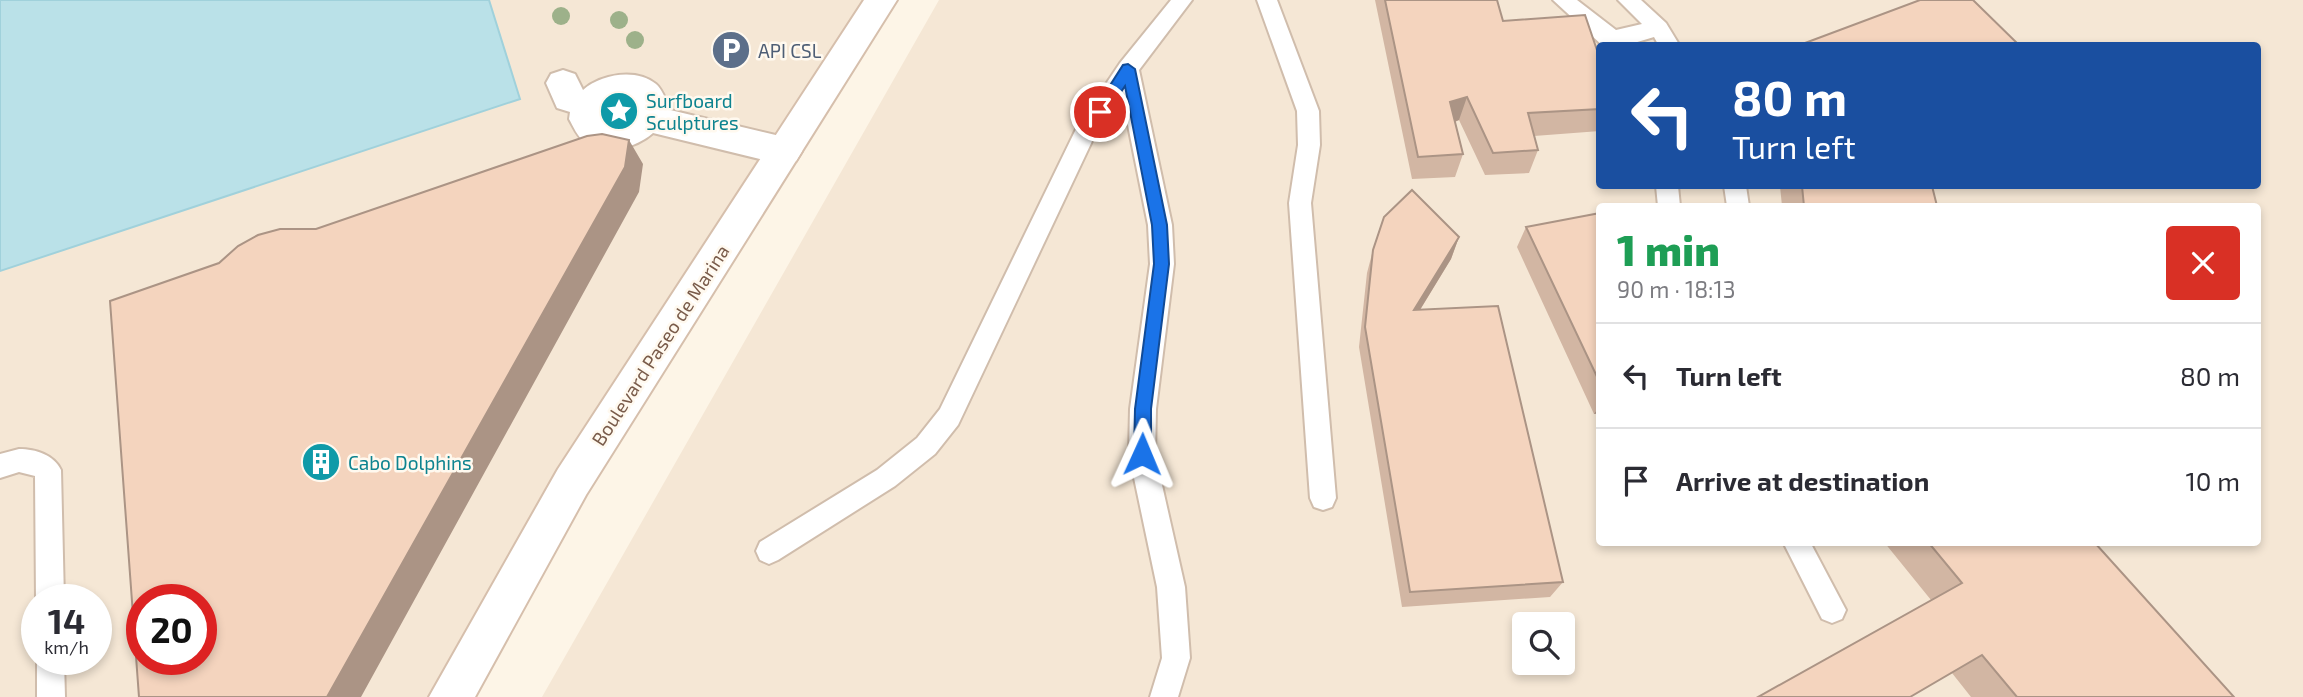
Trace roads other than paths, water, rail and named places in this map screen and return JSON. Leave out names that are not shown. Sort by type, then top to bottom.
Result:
[{"type":"main road","name":"Boulevard Paseo de Marina","points":[[451,697],[572,482],[881,0]]},
{"type":"main road","points":[[563,83],[569,99],[589,105],[587,122],[594,131],[602,135],[624,134],[638,128],[648,118],[784,151]]},
{"type":"lane","points":[[769,551],[886,478],[926,446],[949,417],[1086,133],[1128,69],[1182,0]]},
{"type":"lane","points":[[1267,0],[1308,111],[1309,145],[1300,203],[1323,498]]},
{"type":"lane","points":[[1563,0],[1613,42],[1664,37]]},
{"type":"lane","points":[[1628,0],[1664,37]]},
{"type":"lane","points":[[1128,69],[1160,225],[1162,264],[1143,409],[1142,454],[1171,587],[1175,658],[1164,697]]},
{"type":"lane","points":[[0,466],[18,459],[36,460],[48,470],[50,584]]},
{"type":"lane","points":[[1799,546],[1832,610]]},
{"type":"lane","points":[[50,675],[51,697]]},
{"type":"water","points":[[0,0],[489,0],[520,99],[0,271]]},
{"type":"place","name":"API CSL","points":[[731,50]]},
{"type":"place","name":"Surfboard Sculptures","points":[[619,111]]},
{"type":"place","name":"Cabo Dolphins","points":[[321,462]]}]
